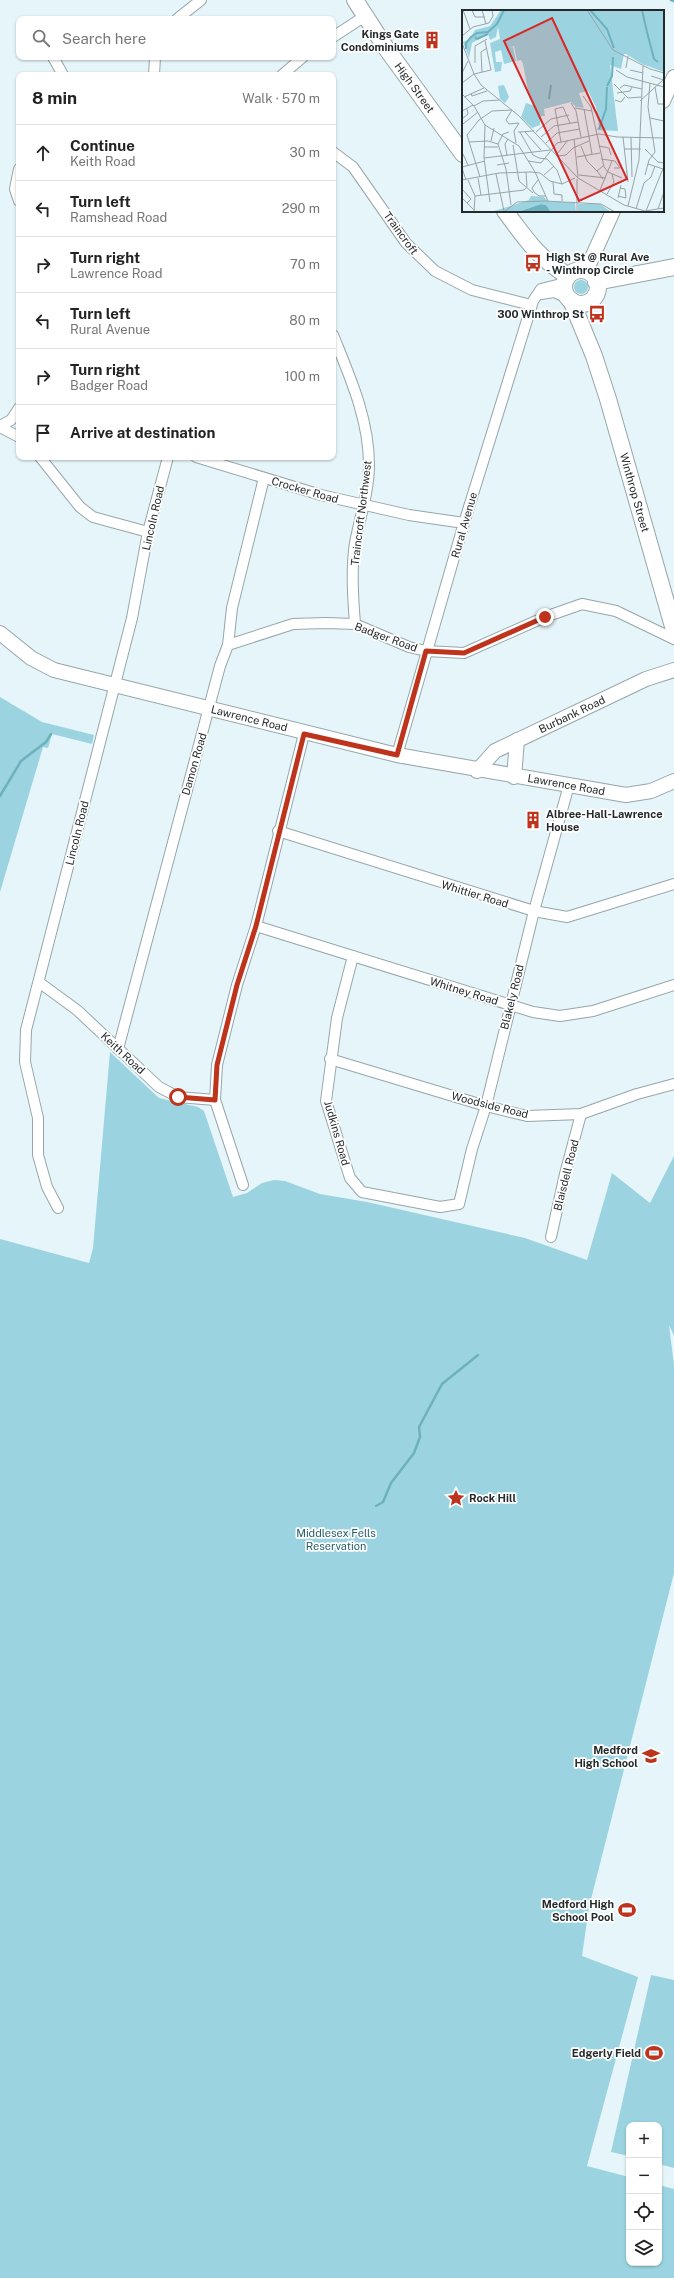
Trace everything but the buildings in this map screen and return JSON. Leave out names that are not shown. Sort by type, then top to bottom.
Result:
[{"type":"main road","name":"High Street","points":[[355,0],[462,153]]},
{"type":"main road","points":[[506,212],[538,255],[566,280]]},
{"type":"main road","points":[[591,276],[596,293],[589,303],[581,304],[570,299],[566,293],[566,280],[575,271],[591,276],[674,267]]},
{"type":"main road","name":"Winthrop Street","points":[[570,299],[594,356],[674,630]]},
{"type":"main road","name":"Winthrop Street","points":[[589,303],[594,356]]},
{"type":"street","points":[[181,16],[201,0]]},
{"type":"street","points":[[336,35],[365,16]]},
{"type":"street","points":[[55,60],[61,72]]},
{"type":"street","points":[[154,72],[155,60]]},
{"type":"street","points":[[286,72],[300,60]]},
{"type":"street","points":[[664,99],[674,77]]},
{"type":"street","name":"Traincroft","points":[[336,154],[353,167],[406,243],[435,271],[472,290],[533,300]]},
{"type":"street","points":[[591,276],[613,212]]},
{"type":"street","points":[[533,300],[544,287],[566,280]]},
{"type":"street","points":[[533,300],[554,292],[570,299]]},
{"type":"street","name":"Rural Avenue","points":[[397,755],[464,523],[533,300]]},
{"type":"street","name":"Traincroft Northwest","points":[[336,342],[354,387],[367,430],[370,466],[364,506],[355,544],[352,591],[355,624]]},
{"type":"street","points":[[16,412],[11,420],[0,427],[16,435]]},
{"type":"street","points":[[42,460],[80,507],[93,517],[148,532]]},
{"type":"street","name":"Lincoln Road","points":[[58,1208],[47,1187],[38,1155],[38,1118],[24,1062],[26,1030],[40,983],[46,949],[132,618],[148,532],[167,460]]},
{"type":"street","name":"Crocker Road","points":[[206,460],[364,506],[464,523]]},
{"type":"street","name":"Damon Road","points":[[118,1049],[220,666],[228,645],[232,608],[264,478]]},
{"type":"street","name":"Badger Road","points":[[228,645],[293,624],[355,624],[409,647],[426,651],[464,653],[545,617],[582,604],[616,611],[674,639]]},
{"type":"street","name":"Lawrence Road","points":[[0,633],[31,658],[54,670],[114,687],[304,734],[397,755],[477,771],[626,795],[651,791],[674,782]]},
{"type":"street","name":"Burbank Road","points":[[477,771],[495,751],[646,680],[674,670]]},
{"type":"street","points":[[243,1185],[215,1100],[217,1065],[237,985],[256,926],[278,831],[304,734]]},
{"type":"street","points":[[514,777],[517,740]]},
{"type":"street","name":"Blakely Road","points":[[453,1205],[459,1204],[472,1150],[486,1106],[534,911],[569,785]]},
{"type":"street","name":"Whittier Road","points":[[278,831],[534,911],[567,916],[674,884]]},
{"type":"street","name":"Whitney Road","points":[[256,926],[533,1012],[560,1016],[593,1011],[674,985]]},
{"type":"street","name":"Judkins Road","points":[[353,956],[337,1018],[330,1059],[326,1101],[350,1178],[362,1192],[440,1207],[453,1205]]},
{"type":"street","name":"Keith Road","points":[[40,983],[77,1010],[159,1087],[178,1097],[215,1100]]},
{"type":"street","name":"Woodside Road","points":[[330,1059],[486,1106],[528,1116],[581,1114],[636,1094],[674,1084]]},
{"type":"street","name":"Blaisdell Road","points":[[551,1237],[565,1174],[581,1114]]},
{"type":"green space","points":[[581,280],[586,282],[588,287],[586,292],[581,294],[576,292],[574,287],[576,282]]},
{"type":"green space","points":[[0,697],[42,722],[94,735],[92,744],[52,734],[48,748],[43,747],[0,892]]},
{"type":"green space","name":"Middlesex Fells Reservation","points":[[110,1052],[159,1098],[198,1107],[204,1111],[233,1197],[247,1193],[262,1183],[274,1180],[285,1181],[320,1194],[367,1202],[525,1238],[587,1260],[612,1173],[650,1203],[674,1156],[674,1336],[669,1325],[674,1365],[674,1573],[589,1907],[582,1956],[638,1977],[587,2166],[626,2176],[626,2266],[662,2266],[662,2186],[674,2189],[674,2278],[0,2278],[0,1239],[89,1263],[93,1248]]},
{"type":"green space","name":"Edgerly Field","points":[[651,1975],[674,1980],[674,2168],[662,2165],[662,2122],[626,2122],[626,2155],[611,2152]]},
{"type":"waterway","points":[[0,796],[21,761],[46,742],[51,734]]},
{"type":"waterway","points":[[376,1506],[383,1502],[391,1483],[414,1453],[420,1437],[419,1427],[442,1384],[478,1355]]},
{"type":"place","name":"Kings Gate Condominiums","points":[[432,40]]},
{"type":"place","name":"High St @ Rural Ave - Winthrop Circle","points":[[533,263]]},
{"type":"place","name":"300 Winthrop St","points":[[597,314]]},
{"type":"place","name":"Albree-Hall-Lawrence House","points":[[533,820]]},
{"type":"place","name":"Rock Hill","points":[[456,1498]]},
{"type":"place","name":"Medford High School","points":[[651,1756]]},
{"type":"place","name":"Medford High School Pool","points":[[627,1910]]},
{"type":"place","name":"Edgerly Field","points":[[654,2053]]},
{"type":"route","points":[[178,1097],[215,1100],[217,1065],[237,985],[256,926],[278,831],[304,734],[397,755],[426,651],[464,653],[545,617]]}]
